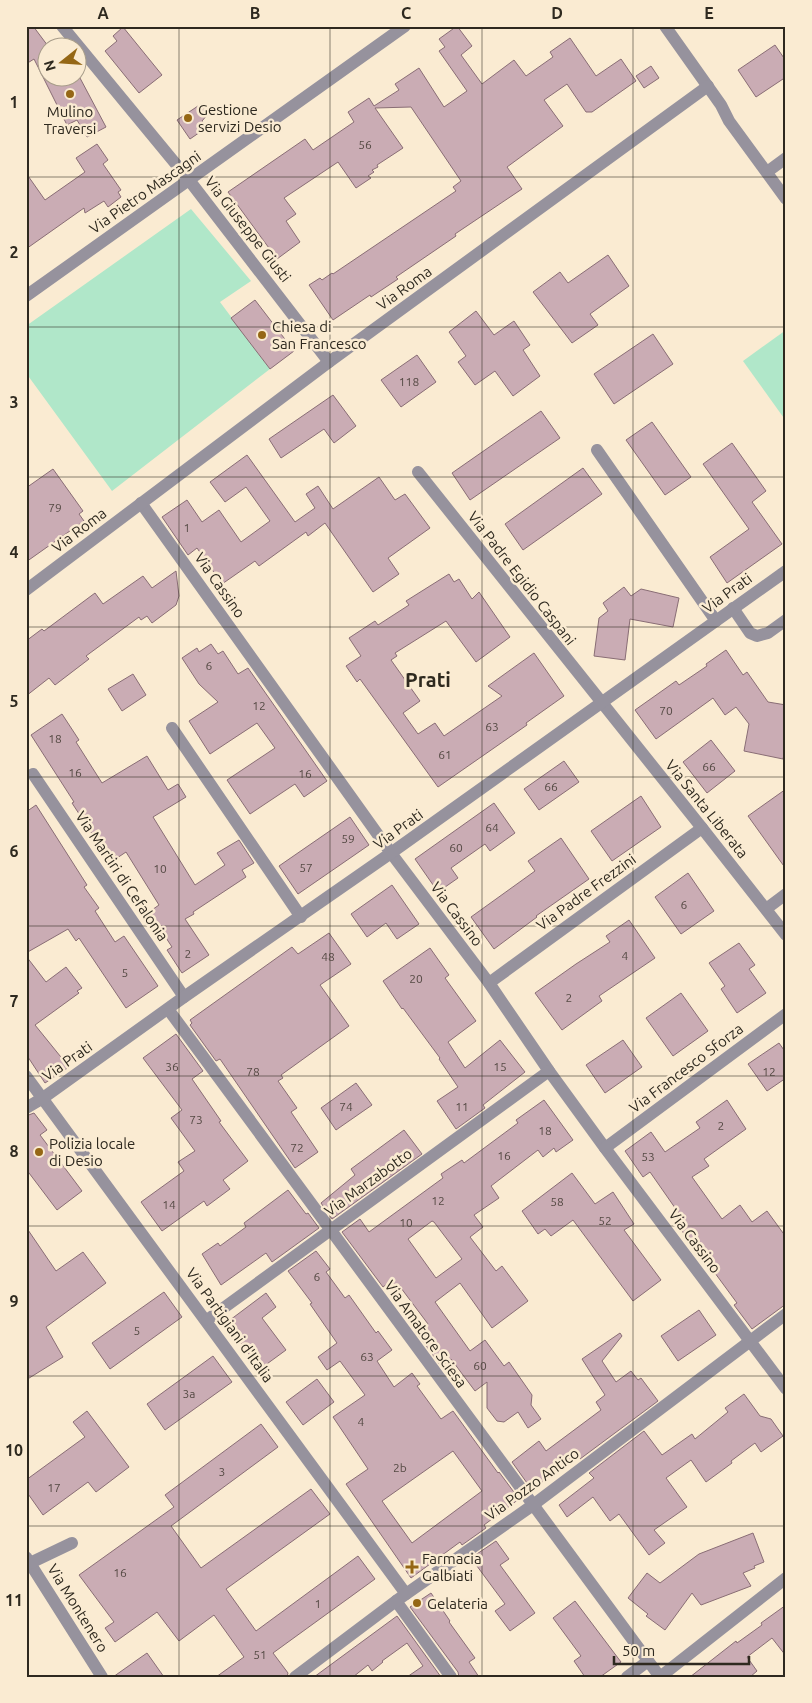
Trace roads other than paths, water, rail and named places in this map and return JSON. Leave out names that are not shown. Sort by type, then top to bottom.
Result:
[{"type":"street","name":"Via Giuseppe Giusti","points":[[62,26],[190,180],[329,362]]},
{"type":"street","name":"Via Pietro Mascagni","points":[[26,296],[405,26]]},
{"type":"street","points":[[665,26],[708,86],[729,121],[786,199]]},
{"type":"street","name":"Via Roma","points":[[26,590],[329,362],[708,86]]},
{"type":"street","points":[[767,172],[786,158]]},
{"type":"street","points":[[597,450],[716,621]]},
{"type":"street","name":"Via Padre Egidio Caspani","points":[[418,472],[601,703]]},
{"type":"street","name":"Via Cassino","points":[[141,503],[391,854],[489,983],[549,1071],[605,1148],[786,1389]]},
{"type":"street","name":"Via Prati","points":[[26,1108],[168,1010],[184,996],[391,854],[786,571]]},
{"type":"street","points":[[733,608],[750,633],[757,636],[768,633],[786,620]]},
{"type":"street","name":"Via Santa Liberata","points":[[601,703],[786,935]]},
{"type":"street","points":[[172,728],[301,917]]},
{"type":"street","name":"Via Martiri di Cefalonia","points":[[33,774],[184,996]]},
{"type":"street","name":"Via Padre Frezzini","points":[[489,983],[702,828]]},
{"type":"street","points":[[766,909],[786,894]]},
{"type":"street","name":"Via Amatore Sciesa","points":[[168,1010],[660,1677]]},
{"type":"street","name":"Via Francesco Sforza","points":[[605,1148],[786,1014]]},
{"type":"street","name":"Via Marzabotto","points":[[207,1320],[549,1071]]},
{"type":"street","name":"Via Partigiani d'Italia","points":[[26,1076],[207,1320],[401,1598],[451,1677]]},
{"type":"street","name":"Via Pozzo Antico","points":[[294,1677],[532,1505],[786,1314]]},
{"type":"street","points":[[28,1562],[72,1543]]},
{"type":"street","name":"Via Montenero","points":[[28,1562],[102,1677]]},
{"type":"street","points":[[660,1677],[786,1578]]},
{"type":"street","points":[[627,1677],[648,1661]]},
{"type":"place","name":"Mulino Traversi","points":[[70,94]]},
{"type":"place","name":"Gestione servizi Desio","points":[[188,118]]},
{"type":"place","name":"Chiesa di San Francesco","points":[[262,335]]},
{"type":"place","name":"Polizia locale di Desio","points":[[39,1152]]},
{"type":"place","name":"Farmacia Galbiati","points":[[412,1567]]},
{"type":"place","name":"Gelateria","points":[[417,1603]]},
{"type":"district","name":"Prati","points":[[428,679]]}]
